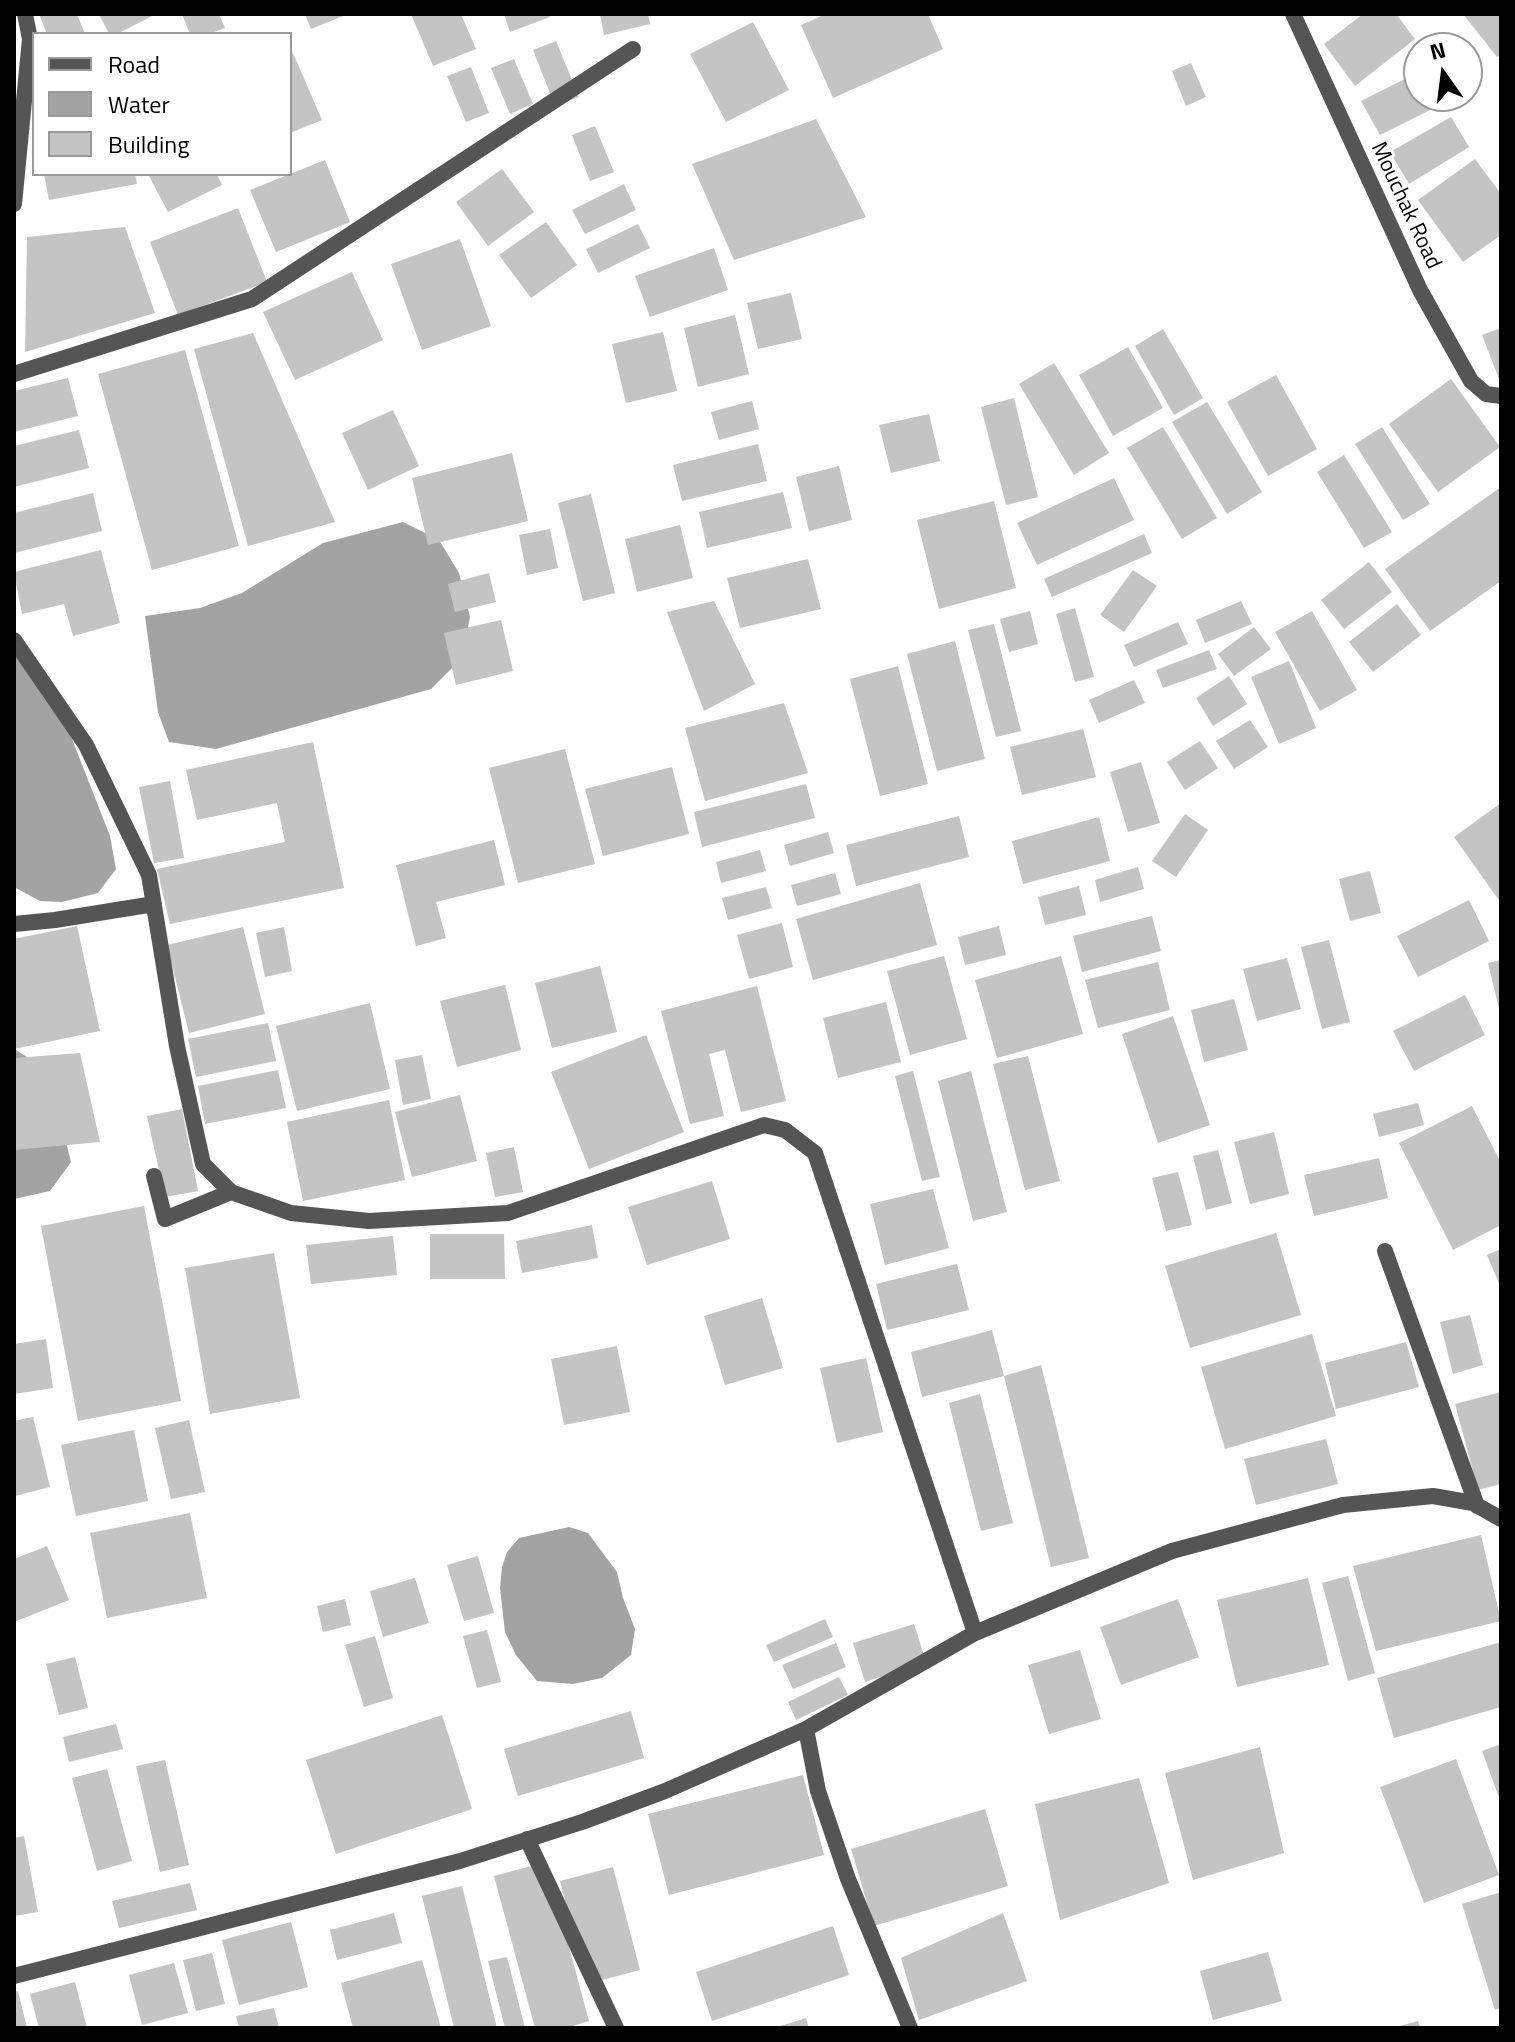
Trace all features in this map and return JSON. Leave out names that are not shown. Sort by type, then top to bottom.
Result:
[{"type":"street","points":[[14,204],[30,39],[25,14]]},
{"type":"street","name":"Mouchak Road","points":[[1293,14],[1420,290],[1471,381],[1486,394],[1501,396]]},
{"type":"street","points":[[14,374],[252,299],[633,49]]},
{"type":"street","points":[[14,640],[86,745],[149,875],[179,1059],[203,1164],[231,1192],[291,1213],[369,1221],[508,1213],[764,1125],[785,1130],[815,1153],[975,1633]]},
{"type":"street","points":[[14,924],[154,904]]},
{"type":"street","points":[[154,1176],[165,1219],[231,1192]]},
{"type":"street","points":[[1385,1251],[1477,1506]]},
{"type":"street","points":[[14,1976],[460,1861],[665,1791],[806,1729],[975,1633],[1172,1551],[1343,1505],[1433,1496],[1473,1503],[1501,1519]]},
{"type":"street","points":[[806,1729],[818,1791],[848,1879],[910,2028]]},
{"type":"street","points":[[527,1839],[616,2028]]},
{"type":"water","points":[[403,522],[439,540],[459,573],[470,617],[462,658],[431,689],[216,749],[169,742],[158,712],[145,616],[200,608],[242,593],[323,543]]},
{"type":"water","points":[[14,655],[19,656],[63,716],[110,836],[116,869],[98,893],[62,902],[40,901],[14,887]]},
{"type":"water","points":[[14,1049],[40,1065],[59,1113],[71,1162],[50,1191],[14,1199]]},
{"type":"water","points":[[569,1527],[588,1533],[617,1572],[635,1629],[631,1655],[602,1678],[573,1684],[537,1681],[516,1655],[505,1632],[500,1588],[502,1567],[507,1552],[519,1538]]},
{"type":"building","points":[[39,14],[77,14],[84,32],[46,32]]},
{"type":"building","points":[[99,14],[156,14],[121,32],[108,32]]},
{"type":"building","points":[[182,14],[219,14],[225,28],[214,32],[189,32]]},
{"type":"building","points":[[305,14],[348,14],[311,29]]},
{"type":"building","points":[[411,14],[461,14],[476,49],[433,66]]},
{"type":"building","points":[[504,14],[549,14],[550,17],[510,32]]},
{"type":"building","points":[[600,14],[648,14],[650,24],[604,35]]},
{"type":"building","points":[[826,14],[928,14],[943,49],[833,98],[801,25]]},
{"type":"building","points":[[1363,14],[1396,14],[1410,32],[1403,32],[1403,48],[1355,86],[1324,44]]},
{"type":"building","points":[[1463,14],[1501,14],[1501,54],[1497,57],[1483,39],[1483,32],[1477,32]]},
{"type":"building","points":[[753,22],[789,90],[726,122],[690,54]]},
{"type":"building","points":[[556,41],[579,97],[555,106],[533,50]]},
{"type":"building","points":[[292,54],[322,120],[292,132]]},
{"type":"building","points":[[514,59],[533,104],[510,114],[491,68]]},
{"type":"building","points":[[1191,63],[1206,97],[1186,106],[1172,71]]},
{"type":"building","points":[[471,67],[489,113],[466,122],[447,76]]},
{"type":"building","points":[[1403,80],[1403,112],[1426,112],[1380,135],[1361,101]]},
{"type":"building","points":[[1451,117],[1469,147],[1409,184],[1390,152]]},
{"type":"building","points":[[816,119],[866,217],[734,260],[692,164]]},
{"type":"building","points":[[595,126],[614,172],[590,181],[572,135]]},
{"type":"building","points":[[1475,159],[1501,194],[1501,235],[1463,262],[1418,200]]},
{"type":"building","points":[[325,160],[350,222],[276,252],[250,190],[292,176],[292,173]]},
{"type":"building","points":[[502,169],[534,212],[488,246],[456,202]]},
{"type":"building","points":[[44,176],[135,176],[137,184],[49,200]]},
{"type":"building","points":[[149,176],[218,176],[222,185],[168,212]]},
{"type":"building","points":[[624,184],[636,210],[585,234],[572,210]]},
{"type":"building","points":[[238,208],[267,282],[178,315],[150,242]]},
{"type":"building","points":[[546,222],[577,265],[531,298],[499,255]]},
{"type":"building","points":[[638,224],[650,248],[598,273],[586,249]]},
{"type":"building","points":[[125,227],[155,313],[25,352],[27,237]]},
{"type":"building","points":[[460,239],[491,326],[422,350],[391,264]]},
{"type":"building","points":[[714,248],[728,290],[650,317],[635,276]]},
{"type":"building","points":[[352,272],[383,340],[295,380],[263,312]]},
{"type":"building","points":[[791,293],[802,339],[758,349],[747,303]]},
{"type":"building","points":[[735,315],[749,374],[698,387],[684,328]]},
{"type":"building","points":[[1501,328],[1501,384],[1482,335]]},
{"type":"building","points":[[1163,329],[1203,398],[1174,415],[1135,346]]},
{"type":"building","points":[[663,332],[677,391],[626,403],[612,344]]},
{"type":"building","points":[[253,333],[335,522],[248,546],[194,349]]},
{"type":"building","points":[[1128,347],[1163,408],[1113,436],[1079,375]]},
{"type":"building","points":[[185,350],[239,546],[152,570],[98,374]]},
{"type":"building","points":[[1054,363],[1109,453],[1074,475],[1019,384]]},
{"type":"building","points":[[1276,375],[1317,449],[1268,476],[1227,402]]},
{"type":"building","points":[[68,378],[78,416],[14,432],[14,391]]},
{"type":"building","points":[[1451,379],[1500,447],[1438,492],[1389,424]]},
{"type":"building","points":[[1014,398],[1038,497],[1006,505],[981,407]]},
{"type":"building","points":[[752,401],[759,429],[719,440],[711,412]]},
{"type":"building","points":[[1207,402],[1262,492],[1227,514],[1172,422]]},
{"type":"building","points":[[393,410],[419,466],[368,490],[342,433]]},
{"type":"building","points":[[929,414],[940,461],[891,473],[879,425]]},
{"type":"building","points":[[1163,427],[1217,518],[1182,539],[1127,448]]},
{"type":"building","points":[[1382,427],[1430,504],[1403,520],[1355,444]]},
{"type":"building","points":[[79,430],[89,468],[14,487],[14,446]]},
{"type":"building","points":[[758,444],[767,481],[682,501],[673,465]]},
{"type":"building","points":[[512,453],[528,521],[428,545],[412,478]]},
{"type":"building","points":[[1344,455],[1392,532],[1364,548],[1317,472]]},
{"type":"building","points":[[839,466],[852,520],[809,531],[796,477]]},
{"type":"building","points":[[1114,478],[1134,520],[1037,565],[1017,523]]},
{"type":"building","points":[[1501,487],[1501,581],[1430,631],[1385,569]]},
{"type":"building","points":[[783,492],[792,528],[707,548],[699,512]]},
{"type":"building","points":[[93,493],[102,531],[14,553],[14,513]]},
{"type":"building","points":[[591,494],[615,593],[583,601],[558,503]]},
{"type":"building","points":[[994,501],[1016,588],[939,609],[917,520]]},
{"type":"building","points":[[680,525],[693,578],[637,592],[625,539]]},
{"type":"building","points":[[550,529],[558,568],[527,575],[519,535]]},
{"type":"building","points":[[1144,534],[1152,553],[1052,597],[1044,579]]},
{"type":"building","points":[[101,550],[120,623],[73,636],[64,604],[22,614],[14,572]]},
{"type":"building","points":[[808,559],[821,609],[740,628],[727,578]]},
{"type":"building","points":[[1369,562],[1392,592],[1344,629],[1321,600]]},
{"type":"building","points":[[1133,570],[1157,586],[1124,632],[1100,615]]},
{"type":"building","points":[[489,573],[496,602],[455,612],[448,584]]},
{"type":"building","points":[[714,601],[755,684],[704,711],[667,612]]},
{"type":"building","points":[[1241,601],[1252,624],[1205,643],[1196,620]]},
{"type":"building","points":[[1397,604],[1421,635],[1373,672],[1349,642]]},
{"type":"building","points":[[1075,608],[1094,677],[1075,682],[1056,614]]},
{"type":"building","points":[[1030,611],[1038,644],[1009,652],[1000,619]]},
{"type":"building","points":[[1312,611],[1357,690],[1320,711],[1275,632]]},
{"type":"building","points":[[501,620],[513,671],[456,685],[444,633]]},
{"type":"building","points":[[1178,622],[1188,644],[1134,667],[1124,645]]},
{"type":"building","points":[[994,624],[1021,731],[996,737],[968,630]]},
{"type":"building","points":[[1254,627],[1271,649],[1234,676],[1218,654]]},
{"type":"building","points":[[955,641],[985,759],[937,771],[907,654]]},
{"type":"building","points":[[1209,650],[1217,669],[1163,688],[1156,670]]},
{"type":"building","points":[[1289,661],[1316,728],[1279,744],[1251,677]]},
{"type":"building","points":[[898,666],[928,784],[880,796],[850,679]]},
{"type":"building","points":[[1229,676],[1247,704],[1213,726],[1196,698]]},
{"type":"building","points":[[1134,680],[1145,703],[1099,723],[1089,700]]},
{"type":"building","points":[[784,703],[808,773],[705,801],[685,728]]},
{"type":"building","points":[[1250,720],[1268,747],[1234,769],[1216,741]]},
{"type":"building","points":[[1083,729],[1096,777],[1022,795],[1010,747]]},
{"type":"building","points":[[1200,741],[1218,768],[1185,790],[1167,762]]},
{"type":"building","points":[[313,742],[344,888],[170,924],[157,869],[285,842],[277,803],[197,820],[186,770]]},
{"type":"building","points":[[565,749],[595,864],[518,883],[489,768]]},
{"type":"building","points":[[1141,762],[1160,823],[1128,832],[1110,772]]},
{"type":"building","points":[[672,767],[689,834],[603,856],[585,789]]},
{"type":"building","points":[[170,781],[184,858],[154,863],[139,787]]},
{"type":"building","points":[[806,784],[815,818],[702,847],[694,812]]},
{"type":"building","points":[[1501,803],[1501,903],[1454,837]]},
{"type":"building","points":[[1185,814],[1208,830],[1176,877],[1152,861]]},
{"type":"building","points":[[959,816],[969,857],[856,886],[846,845]]},
{"type":"building","points":[[1099,817],[1110,861],[1023,884],[1012,841]]},
{"type":"building","points":[[828,832],[834,853],[790,866],[784,845]]},
{"type":"building","points":[[494,840],[505,885],[436,902],[446,938],[416,946],[396,865]]},
{"type":"building","points":[[760,850],[766,871],[721,883],[716,862]]},
{"type":"building","points":[[1138,867],[1144,889],[1100,902],[1095,880]]},
{"type":"building","points":[[1370,871],[1381,913],[1350,921],[1339,879]]},
{"type":"building","points":[[835,873],[841,894],[797,906],[791,885]]},
{"type":"building","points":[[920,883],[937,945],[813,980],[796,919]]},
{"type":"building","points":[[1079,886],[1086,915],[1045,925],[1038,897]]},
{"type":"building","points":[[766,887],[772,908],[728,920],[722,898]]},
{"type":"building","points":[[1469,900],[1489,941],[1418,977],[1397,936]]},
{"type":"building","points":[[1152,916],[1161,951],[1082,972],[1073,936]]},
{"type":"building","points":[[782,923],[793,967],[749,979],[737,935]]},
{"type":"building","points":[[77,926],[100,1031],[14,1049],[14,939]]},
{"type":"building","points":[[999,926],[1006,955],[965,965],[958,937]]},
{"type":"building","points":[[243,927],[265,1014],[189,1033],[167,945]]},
{"type":"building","points":[[284,927],[292,971],[265,977],[256,933]]},
{"type":"building","points":[[1329,940],[1350,1022],[1322,1029],[1301,947]]},
{"type":"building","points":[[944,956],[967,1039],[910,1055],[887,971]]},
{"type":"building","points":[[1061,956],[1083,1034],[997,1058],[975,980]]},
{"type":"building","points":[[1287,958],[1301,1009],[1257,1021],[1243,969]]},
{"type":"building","points":[[1501,960],[1501,1013],[1500,1013],[1488,963]]},
{"type":"building","points":[[1158,962],[1170,1010],[1098,1028],[1085,980]]},
{"type":"building","points":[[600,966],[617,1032],[552,1048],[535,983]]},
{"type":"building","points":[[505,985],[521,1050],[457,1067],[440,1001]]},
{"type":"building","points":[[757,986],[786,1101],[741,1112],[725,1050],[709,1054],[724,1116],[690,1124],[661,1011]]},
{"type":"building","points":[[1465,995],[1485,1035],[1414,1071],[1393,1031]]},
{"type":"building","points":[[1234,999],[1248,1050],[1204,1062],[1191,1010]]},
{"type":"building","points":[[886,1002],[901,1062],[838,1078],[823,1018]]},
{"type":"building","points":[[370,1003],[390,1089],[297,1111],[276,1026]]},
{"type":"building","points":[[1173,1016],[1210,1125],[1158,1143],[1122,1034]]},
{"type":"building","points":[[268,1023],[276,1061],[196,1077],[188,1039]]},
{"type":"building","points":[[646,1035],[684,1132],[589,1169],[551,1072]]},
{"type":"building","points":[[80,1053],[100,1142],[14,1150],[14,1058]]},
{"type":"building","points":[[422,1055],[431,1099],[403,1105],[395,1060]]},
{"type":"building","points":[[1028,1056],[1060,1181],[1025,1190],[993,1064]]},
{"type":"building","points":[[278,1070],[286,1108],[205,1124],[198,1086]]},
{"type":"building","points":[[913,1071],[940,1177],[922,1181],[895,1076]]},
{"type":"building","points":[[971,1071],[1007,1212],[973,1221],[938,1081]]},
{"type":"building","points":[[460,1095],[477,1161],[412,1177],[395,1112]]},
{"type":"building","points":[[389,1100],[405,1180],[303,1201],[287,1122]]},
{"type":"building","points":[[1418,1103],[1424,1125],[1379,1137],[1373,1114]]},
{"type":"building","points":[[1472,1106],[1501,1163],[1501,1225],[1453,1250],[1399,1143]]},
{"type":"building","points":[[182,1109],[198,1191],[165,1197],[147,1116]]},
{"type":"building","points":[[1274,1132],[1289,1194],[1250,1204],[1234,1142]]},
{"type":"building","points":[[514,1147],[523,1192],[495,1197],[486,1153]]},
{"type":"building","points":[[1218,1150],[1232,1203],[1206,1210],[1193,1156]]},
{"type":"building","points":[[1379,1158],[1388,1198],[1314,1216],[1304,1175]]},
{"type":"building","points":[[1178,1172],[1192,1225],[1166,1231],[1152,1178]]},
{"type":"building","points":[[712,1181],[730,1239],[647,1265],[628,1207]]},
{"type":"building","points":[[933,1189],[949,1248],[885,1265],[870,1204]]},
{"type":"building","points":[[144,1206],[181,1401],[78,1421],[41,1226]]},
{"type":"building","points":[[592,1225],[598,1258],[522,1273],[516,1241]]},
{"type":"building","points":[[1276,1233],[1301,1315],[1190,1348],[1165,1266]]},
{"type":"building","points":[[430,1234],[504,1234],[505,1279],[430,1279]]},
{"type":"building","points":[[393,1236],[397,1275],[311,1284],[306,1245]]},
{"type":"building","points":[[1501,1249],[1501,1288],[1487,1255]]},
{"type":"building","points":[[274,1253],[300,1398],[210,1414],[185,1268]]},
{"type":"building","points":[[957,1264],[969,1310],[887,1330],[876,1284]]},
{"type":"building","points":[[762,1298],[783,1368],[725,1385],[704,1316]]},
{"type":"building","points":[[1470,1315],[1483,1365],[1453,1374],[1440,1322]]},
{"type":"building","points":[[992,1330],[1004,1376],[922,1397],[911,1352]]},
{"type":"building","points":[[1312,1334],[1336,1416],[1225,1449],[1201,1367]]},
{"type":"building","points":[[46,1339],[53,1388],[14,1394],[14,1344]]},
{"type":"building","points":[[1406,1342],[1419,1387],[1336,1409],[1325,1363]]},
{"type":"building","points":[[617,1346],[630,1412],[564,1425],[551,1359]]},
{"type":"building","points":[[866,1358],[883,1432],[837,1443],[820,1368]]},
{"type":"building","points":[[1041,1365],[1089,1558],[1051,1567],[1004,1376]]},
{"type":"building","points":[[1501,1392],[1501,1484],[1478,1490],[1455,1404]]},
{"type":"building","points":[[980,1394],[1013,1523],[981,1531],[949,1403]]},
{"type":"building","points":[[33,1417],[50,1487],[15,1496],[14,1421]]},
{"type":"building","points":[[189,1420],[205,1492],[171,1499],[155,1428]]},
{"type":"building","points":[[134,1430],[148,1501],[76,1516],[61,1445]]},
{"type":"building","points":[[1326,1439],[1338,1484],[1256,1505],[1244,1459]]},
{"type":"building","points":[[190,1513],[207,1598],[107,1618],[90,1533]]},
{"type":"building","points":[[1481,1535],[1501,1621],[1376,1651],[1353,1566]]},
{"type":"building","points":[[47,1546],[69,1600],[14,1622],[14,1559]]},
{"type":"building","points":[[478,1556],[494,1613],[464,1621],[447,1565]]},
{"type":"building","points":[[1348,1576],[1375,1673],[1348,1681],[1322,1583]]},
{"type":"building","points":[[415,1578],[429,1623],[383,1637],[370,1591]]},
{"type":"building","points":[[1308,1578],[1329,1665],[1237,1687],[1217,1600]]},
{"type":"building","points":[[345,1599],[351,1625],[323,1632],[317,1606]]},
{"type":"building","points":[[1178,1599],[1199,1657],[1121,1685],[1100,1627]]},
{"type":"building","points":[[825,1619],[833,1637],[774,1662],[766,1645]]},
{"type":"building","points":[[914,1624],[926,1662],[865,1682],[853,1643]]},
{"type":"building","points":[[487,1630],[501,1682],[477,1688],[463,1636]]},
{"type":"building","points":[[375,1636],[393,1698],[364,1707],[345,1645]]},
{"type":"building","points":[[1501,1642],[1501,1707],[1394,1738],[1377,1678]]},
{"type":"building","points":[[836,1643],[846,1667],[793,1689],[782,1665]]},
{"type":"building","points":[[1080,1650],[1101,1719],[1049,1734],[1028,1665]]},
{"type":"building","points":[[75,1657],[88,1708],[59,1715],[46,1664]]},
{"type":"building","points":[[839,1677],[848,1695],[796,1720],[788,1702]]},
{"type":"building","points":[[631,1711],[644,1758],[518,1796],[504,1749]]},
{"type":"building","points":[[442,1715],[472,1809],[336,1854],[306,1760]]},
{"type":"building","points":[[116,1724],[123,1749],[69,1762],[63,1737]]},
{"type":"building","points":[[1501,1744],[1501,1803],[1482,1751]]},
{"type":"building","points":[[1260,1747],[1284,1853],[1193,1880],[1165,1773]]},
{"type":"building","points":[[1456,1759],[1499,1875],[1424,1903],[1380,1787]]},
{"type":"building","points":[[165,1760],[189,1865],[160,1872],[136,1766]]},
{"type":"building","points":[[107,1769],[132,1861],[97,1871],[72,1778]]},
{"type":"building","points":[[803,1775],[824,1855],[669,1895],[648,1814]]},
{"type":"building","points":[[1139,1778],[1169,1883],[1060,1920],[1035,1804]]},
{"type":"building","points":[[985,1809],[1008,1886],[874,1926],[851,1849]]},
{"type":"building","points":[[24,1836],[38,1912],[14,1916],[14,1838]]},
{"type":"building","points":[[546,1862],[589,2021],[566,2028],[535,2028],[494,1876]]},
{"type":"building","points":[[613,1867],[640,1970],[587,1984],[560,1881]]},
{"type":"building","points":[[190,1883],[197,1910],[119,1928],[112,1901]]},
{"type":"building","points":[[462,1886],[497,2028],[454,2028],[422,1896]]},
{"type":"building","points":[[1501,1892],[1501,2008],[1495,2010],[1462,1904]]},
{"type":"building","points":[[394,1913],[402,1943],[337,1960],[330,1930]]},
{"type":"building","points":[[1003,1913],[1027,1981],[919,2020],[901,1958]]},
{"type":"building","points":[[291,1922],[308,1987],[239,2005],[222,1940]]},
{"type":"building","points":[[833,1926],[849,1975],[712,2021],[696,1972]]},
{"type":"building","points":[[1268,1952],[1282,2001],[1213,2020],[1200,1971]]},
{"type":"building","points":[[212,1953],[225,2004],[196,2011],[183,1960]]},
{"type":"building","points":[[507,1957],[525,2028],[505,2028],[488,1961]]},
{"type":"building","points":[[422,1960],[441,2028],[353,2028],[341,1983]]},
{"type":"building","points":[[174,1963],[188,2013],[142,2025],[129,1975]]},
{"type":"building","points":[[75,1982],[87,2028],[39,2028],[30,1994]]},
{"type":"building","points":[[18,1991],[27,2028],[14,2028],[14,1992]]},
{"type":"building","points":[[274,2008],[279,2028],[239,2028],[236,2016]]},
{"type":"building","points":[[806,2018],[809,2028],[777,2028],[777,2027]]},
{"type":"building","points":[[1418,2021],[1420,2028],[1396,2028],[1396,2027]]}]
